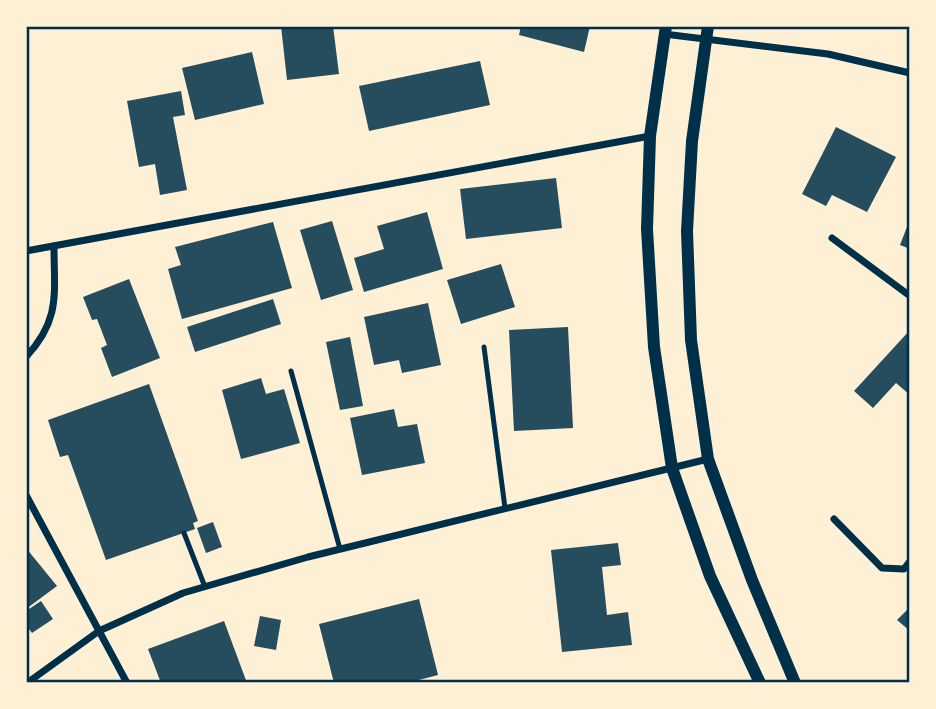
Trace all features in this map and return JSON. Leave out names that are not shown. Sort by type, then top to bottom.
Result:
[{"type":"street","points":[[760,683],[710,576],[672,468],[653,334],[647,229],[650,136],[665,30],[707,32],[828,54],[910,73]]},
{"type":"street","points":[[707,32],[692,141],[687,231],[691,340],[708,459],[752,580],[795,683]]},
{"type":"street","points":[[26,251],[650,136]]},
{"type":"street","points":[[832,237],[910,296]]},
{"type":"street","points":[[26,357],[43,338],[53,312],[54,246]]},
{"type":"street","points":[[27,683],[99,631],[205,587],[340,549],[708,459]]},
{"type":"street","points":[[26,495],[127,683]]},
{"type":"street","points":[[834,519],[882,568],[904,569],[910,561]]},
{"type":"lane","points":[[484,347],[505,508]]},
{"type":"lane","points":[[291,371],[340,549]]},
{"type":"lane","points":[[184,533],[205,587]]},
{"type":"building","points":[[281,26],[333,26],[339,74],[287,80]]},
{"type":"building","points":[[521,26],[590,26],[584,52],[519,35]]},
{"type":"building","points":[[252,52],[264,104],[195,120],[182,68]]},
{"type":"building","points":[[480,61],[490,105],[369,131],[359,86]]},
{"type":"building","points":[[181,91],[185,115],[173,117],[187,190],[160,195],[155,164],[139,167],[127,101]]},
{"type":"building","points":[[836,127],[896,157],[867,212],[832,195],[826,206],[802,194]]},
{"type":"building","points":[[556,178],[562,228],[466,239],[460,189]]},
{"type":"building","points":[[427,212],[443,269],[364,292],[354,258],[384,249],[377,226]]},
{"type":"building","points":[[910,219],[910,249],[900,245]]},
{"type":"building","points":[[332,221],[353,290],[321,300],[300,230]]},
{"type":"building","points":[[273,222],[292,288],[182,319],[168,269],[181,265],[175,247]]},
{"type":"building","points":[[501,264],[515,307],[461,324],[447,280]]},
{"type":"building","points":[[129,279],[160,358],[112,377],[101,348],[107,345],[97,319],[92,320],[83,297]]},
{"type":"building","points":[[273,299],[281,324],[195,352],[187,327]]},
{"type":"building","points":[[428,303],[441,365],[402,373],[399,360],[374,365],[364,317]]},
{"type":"building","points":[[568,327],[573,428],[514,431],[509,330]]},
{"type":"building","points":[[910,330],[910,395],[896,383],[873,408],[854,391]]},
{"type":"building","points":[[350,337],[363,406],[340,410],[326,342]]},
{"type":"building","points":[[261,378],[266,394],[284,389],[300,443],[241,459],[222,390]]},
{"type":"building","points":[[149,384],[198,521],[193,523],[195,529],[106,560],[68,455],[60,457],[48,420]]},
{"type":"building","points":[[394,409],[398,427],[417,424],[425,463],[362,475],[350,418]]},
{"type":"building","points":[[213,522],[222,547],[206,553],[197,528]]},
{"type":"building","points":[[618,543],[621,565],[602,567],[607,615],[628,612],[632,645],[562,652],[551,550]]},
{"type":"building","points":[[26,548],[57,586],[26,609]]},
{"type":"building","points":[[419,599],[438,675],[407,683],[334,683],[319,624]]},
{"type":"building","points":[[41,601],[53,619],[32,633],[26,625],[26,611]]},
{"type":"building","points":[[910,607],[910,631],[897,620]]},
{"type":"building","points":[[260,616],[281,620],[276,650],[254,646]]},
{"type":"building","points":[[224,621],[247,683],[161,683],[148,649]]}]
